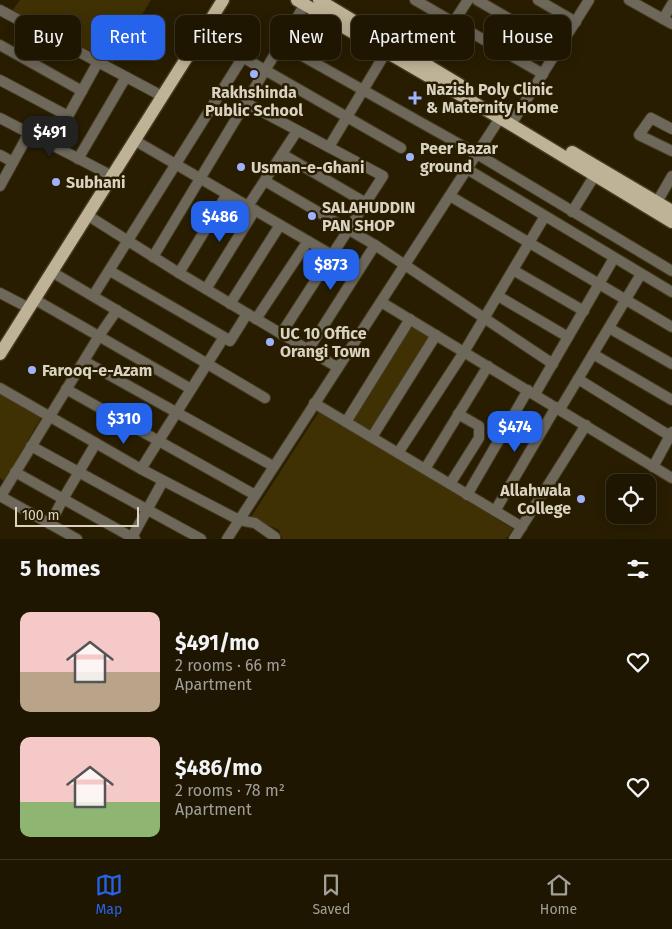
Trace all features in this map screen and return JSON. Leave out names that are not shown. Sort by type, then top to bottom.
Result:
[{"type":"main road","points":[[214,15],[223,0]]},
{"type":"main road","points":[[319,0],[672,211]]},
{"type":"main road","points":[[301,2],[351,31]]},
{"type":"main road","points":[[0,354],[185,60]]},
{"type":"main road","points":[[400,60],[672,222]]},
{"type":"street","points":[[415,0],[440,15]]},
{"type":"street","points":[[458,15],[468,0]]},
{"type":"street","points":[[477,0],[503,15]]},
{"type":"street","points":[[538,0],[576,22]]},
{"type":"street","points":[[571,30],[589,0]]},
{"type":"street","points":[[629,0],[667,22],[672,4]]},
{"type":"street","points":[[295,15],[301,2]]},
{"type":"street","points":[[0,10],[162,96]]},
{"type":"street","points":[[474,35],[543,74]]},
{"type":"street","points":[[0,45],[82,91]]},
{"type":"street","points":[[93,296],[241,60]]},
{"type":"street","points":[[248,60],[401,148]]},
{"type":"street","points":[[153,257],[202,179],[272,60]]},
{"type":"street","points":[[309,60],[477,154],[672,271]]},
{"type":"street","points":[[329,147],[381,60]]},
{"type":"street","points":[[426,64],[429,60]]},
{"type":"street","points":[[515,118],[552,60]]},
{"type":"street","points":[[52,145],[98,62]]},
{"type":"street","points":[[78,159],[126,77]]},
{"type":"street","points":[[0,80],[68,116]]},
{"type":"street","points":[[246,103],[383,176],[281,334]]},
{"type":"street","points":[[0,118],[112,176]]},
{"type":"street","points":[[227,539],[500,118]]},
{"type":"street","points":[[672,129],[651,118],[639,135],[672,151]]},
{"type":"street","points":[[206,289],[252,208],[264,181],[298,130]]},
{"type":"street","points":[[0,186],[29,133]]},
{"type":"street","points":[[134,140],[332,255]]},
{"type":"street","points":[[282,154],[366,203]]},
{"type":"street","points":[[0,155],[13,162]]},
{"type":"street","points":[[467,169],[672,292]]},
{"type":"street","points":[[572,212],[595,175]]},
{"type":"street","points":[[658,202],[672,176]]},
{"type":"street","points":[[264,181],[375,245],[553,364]]},
{"type":"street","points":[[179,273],[227,194]]},
{"type":"street","points":[[450,196],[672,327]]},
{"type":"street","points":[[87,215],[256,320],[337,367]]},
{"type":"street","points":[[398,453],[464,352],[545,216]]},
{"type":"street","points":[[230,304],[280,225]]},
{"type":"street","points":[[256,320],[308,241]]},
{"type":"street","points":[[308,350],[375,245]]},
{"type":"street","points":[[467,495],[532,392],[553,364],[614,258]]},
{"type":"street","points":[[513,270],[584,311]]},
{"type":"street","points":[[110,271],[230,340],[247,314]]},
{"type":"street","points":[[52,272],[265,398]]},
{"type":"street","points":[[495,511],[641,274]]},
{"type":"street","points":[[0,293],[31,304],[99,336],[192,389]]},
{"type":"street","points":[[498,296],[568,338]]},
{"type":"street","points":[[381,302],[672,478]]},
{"type":"street","points":[[77,539],[0,496],[117,310]]},
{"type":"street","points":[[346,422],[410,319]]},
{"type":"street","points":[[608,328],[672,364]]},
{"type":"street","points":[[372,437],[436,335]]},
{"type":"street","points":[[141,469],[224,336]]},
{"type":"street","points":[[593,354],[672,400]]},
{"type":"street","points":[[84,361],[273,466]]},
{"type":"street","points":[[425,469],[488,366]]},
{"type":"street","points":[[578,379],[671,434],[653,466]]},
{"type":"street","points":[[0,388],[163,481],[239,520],[255,523],[275,537],[275,539]]},
{"type":"street","points":[[66,389],[255,495]]},
{"type":"street","points":[[314,403],[522,527]]},
{"type":"street","points":[[450,484],[480,438],[479,426],[458,414]]},
{"type":"street","points":[[514,539],[586,425]]},
{"type":"street","points":[[50,524],[96,443]]},
{"type":"street","points":[[31,446],[201,539]]},
{"type":"street","points":[[15,472],[133,538],[163,481]]},
{"type":"shaded area","points":[[20,0],[151,0],[142,15],[91,15],[91,51],[81,46],[81,15],[17,15],[11,12]]},
{"type":"shaded area","points":[[410,319],[436,335],[372,437],[346,422]]},
{"type":"shaded area","points":[[0,388],[44,413],[4,481],[0,478]]},
{"type":"shaded area","points":[[320,410],[513,529],[506,539],[282,539],[279,530],[251,517]]},
{"type":"place","name":"Rakhshinda Public School","points":[[254,74]]},
{"type":"place","name":"Nazish Poly Clinic & Maternity Home","points":[[415,98]]},
{"type":"place","name":"Peer Bazar ground","points":[[410,157]]},
{"type":"place","name":"Usman-e-Ghani","points":[[241,167]]},
{"type":"place","name":"Subhani","points":[[56,182]]},
{"type":"place","name":"SALAHUDDIN PAN SHOP","points":[[312,216]]},
{"type":"place","name":"UC 10 Office Orangi Town","points":[[270,342]]},
{"type":"place","name":"Farooq-e-Azam","points":[[32,370]]},
{"type":"place","name":"Allahwala College","points":[[581,499]]}]
